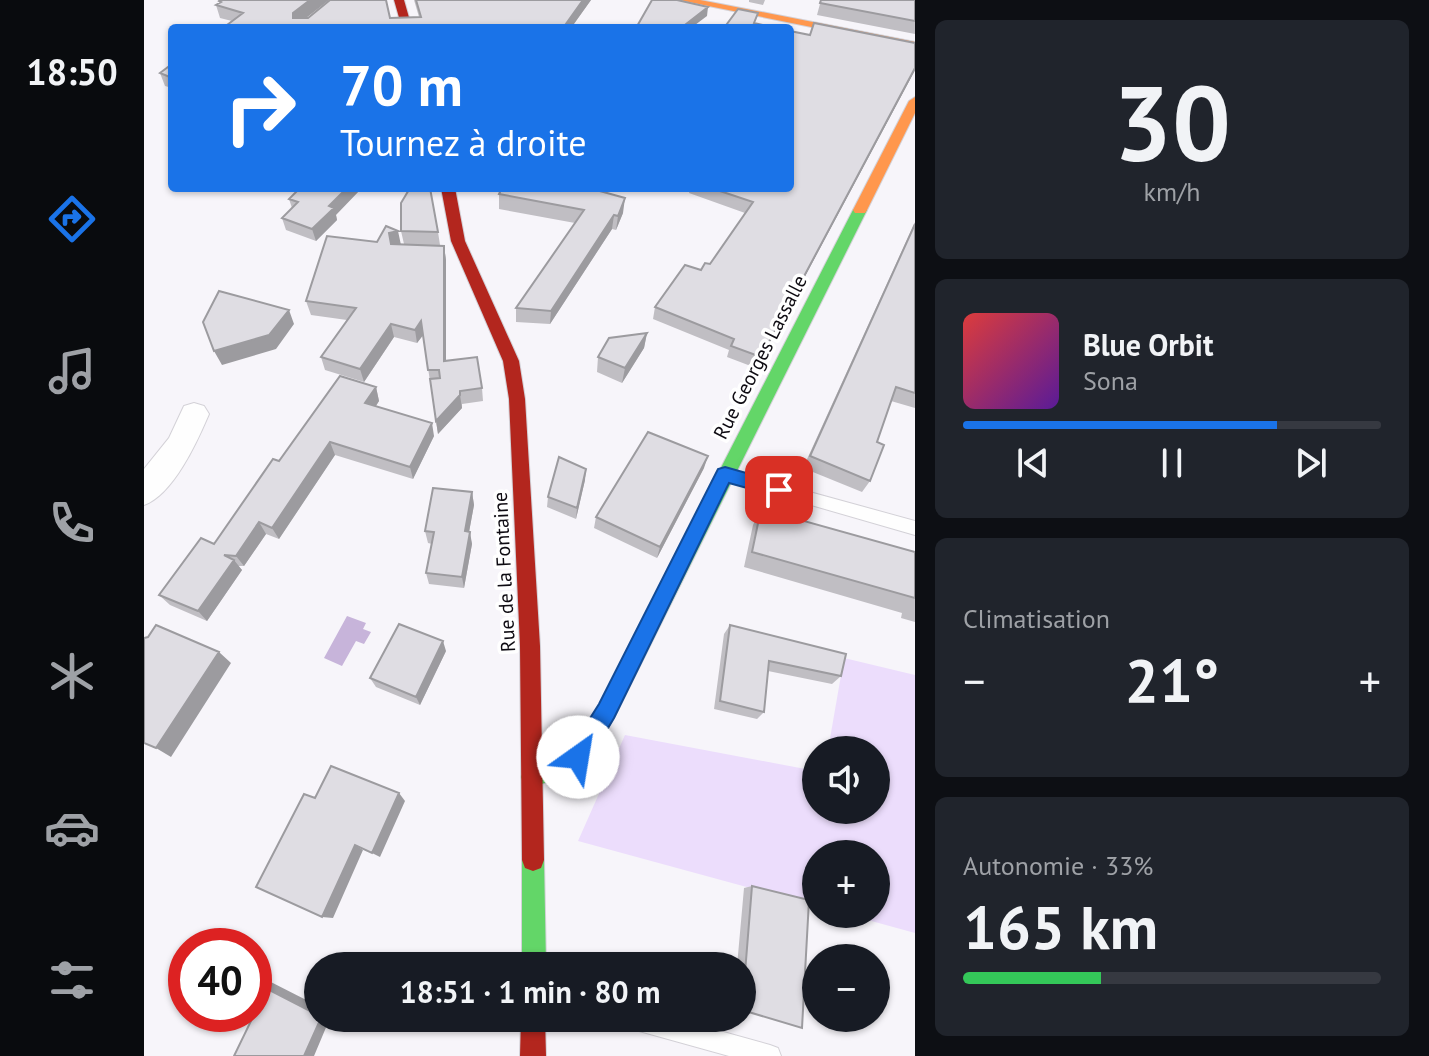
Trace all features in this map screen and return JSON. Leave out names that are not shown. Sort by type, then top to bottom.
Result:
[{"type":"street","points":[[399,0],[406,24]]},
{"type":"street","points":[[684,0],[915,45]]},
{"type":"street","name":"Rue Georges Lassalle","points":[[532,777],[555,772],[578,757],[607,711],[915,101]]},
{"type":"street","name":"Rue de la Fontaine","points":[[448,192],[456,253],[511,361],[517,399],[530,646],[534,952]]},
{"type":"street","points":[[144,492],[181,445],[194,414]]},
{"type":"street","points":[[533,1032],[533,1056]]},
{"type":"lane","points":[[725,474],[915,528]]},
{"type":"lane","points":[[683,1032],[770,1056]]},
{"type":"shaded area","points":[[347,616],[366,623],[363,629],[371,632],[364,644],[356,641],[342,666],[324,658]]},
{"type":"shaded area","points":[[844,658],[915,675],[915,933],[890,926],[890,840],[802,840],[802,902],[578,841],[625,735],[802,768],[802,824],[890,824],[890,736],[830,736]]},
{"type":"building","points":[[310,0],[293,13],[293,18],[308,18],[330,0],[386,0],[390,18],[421,17],[416,0],[583,0],[566,24],[228,24],[243,13],[216,5],[219,1]]},
{"type":"building","points":[[652,0],[677,0],[708,7],[686,24],[638,24]]},
{"type":"building","points":[[821,0],[915,0],[915,21],[820,3]]},
{"type":"building","points":[[738,9],[758,13],[754,23],[758,24],[727,24]]},
{"type":"building","points":[[814,23],[915,43],[915,68],[761,357],[731,346],[734,339],[655,307],[685,265],[701,270],[705,263],[710,264],[753,202],[723,192],[794,192],[794,32],[810,35]]},
{"type":"building","points":[[296,192],[343,192],[329,206],[334,208],[312,229],[282,218],[298,202],[289,199]]},
{"type":"building","points":[[408,192],[431,192],[438,232],[401,231],[401,203]]},
{"type":"building","points":[[603,192],[625,198],[618,216],[614,215],[551,311],[516,308],[584,210],[499,194]]},
{"type":"building","points":[[915,224],[915,393],[896,387],[877,442],[884,445],[870,481],[810,456]]},
{"type":"building","points":[[386,226],[398,231],[389,233],[391,244],[444,246],[444,361],[477,357],[482,388],[460,391],[460,395],[436,421],[430,379],[440,378],[439,370],[428,370],[421,321],[415,330],[391,324],[360,369],[321,357],[356,308],[306,301],[327,236],[377,242]]},
{"type":"building","points":[[219,291],[289,310],[269,335],[214,351],[203,322]]},
{"type":"building","points":[[647,333],[625,368],[598,357],[609,338]]},
{"type":"building","points":[[340,376],[376,387],[365,403],[432,423],[410,467],[330,442],[272,528],[259,522],[236,556],[224,555],[234,560],[198,611],[159,595],[201,538],[214,544],[273,459],[279,461]]},
{"type":"building","points":[[648,432],[708,456],[660,547],[596,517]]},
{"type":"building","points":[[559,457],[586,469],[577,508],[548,497]]},
{"type":"building","points":[[433,488],[472,492],[465,531],[470,532],[462,577],[426,573],[434,532],[425,531]]},
{"type":"building","points":[[761,509],[915,552],[915,598],[752,552]]},
{"type":"building","points":[[399,624],[443,641],[416,697],[370,678]]},
{"type":"building","points":[[156,625],[219,652],[156,748],[144,743],[144,638]]},
{"type":"building","points":[[730,625],[846,654],[841,676],[769,661],[764,712],[720,701]]},
{"type":"building","points":[[331,766],[399,793],[372,853],[355,845],[322,917],[256,887],[304,794],[315,798]]},
{"type":"building","points":[[752,886],[802,898],[802,928],[807,928],[807,944],[802,944],[802,1028],[756,1014],[756,952],[747,952]]},
{"type":"building","points":[[272,991],[304,1008],[304,1032],[315,1032],[304,1056],[234,1056],[246,1032],[272,1032]]},
{"type":"traffic: fast","points":[[532,777],[568,760],[592,734],[607,711],[860,210]]},
{"type":"traffic: fast","points":[[533,860],[534,952]]},
{"type":"traffic: slow","points":[[684,0],[915,45]]},
{"type":"traffic: slow","points":[[860,210],[915,101]]},
{"type":"traffic: jam","points":[[399,0],[406,24]]},
{"type":"traffic: jam","points":[[449,192],[458,241],[511,361],[517,399],[530,646],[533,860]]},
{"type":"traffic: jam","points":[[533,1032],[533,1056]]},
{"type":"route","points":[[578,757],[607,711],[725,474],[779,490]]}]
